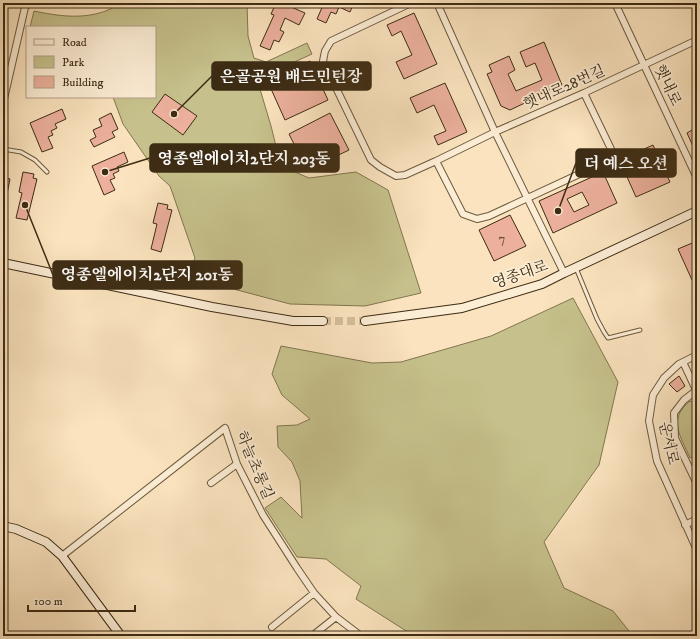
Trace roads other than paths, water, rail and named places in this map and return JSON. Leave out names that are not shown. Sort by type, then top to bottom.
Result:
[{"type":"main road","name":"영종대로","points":[[365,321],[462,308],[542,284],[697,211]]},
{"type":"main road","points":[[3,263],[212,307],[293,321],[323,321]]},
{"type":"main road","points":[[3,526],[16,529],[46,542],[62,556],[121,636]]},
{"type":"street","points":[[3,103],[26,3]]},
{"type":"street","name":"햇내로28번길","points":[[411,3],[331,41],[325,51],[323,61],[372,160],[380,167],[396,176],[405,175],[436,161],[495,132],[584,93],[697,40]]},
{"type":"street","points":[[437,3],[495,132],[564,273]]},
{"type":"street","name":"햇내로","points":[[615,3],[697,178]]},
{"type":"street","points":[[436,161],[463,214],[477,219],[489,216],[527,199],[603,163],[608,157],[611,149],[584,93]]},
{"type":"street","name":"운서로","points":[[697,355],[679,364],[664,378],[653,395],[649,421],[657,461],[697,550]]},
{"type":"street","points":[[683,362],[697,391],[684,400],[674,413],[675,438],[697,484]]},
{"type":"street","name":"하늘초롱길","points":[[62,556],[225,428],[237,464],[263,515],[314,593],[336,617],[361,636]]},
{"type":"street","points":[[211,483],[237,464]]},
{"type":"street","points":[[686,525],[697,519]]},
{"type":"street","points":[[272,627],[314,593]]},
{"type":"street","points":[[312,636],[336,617]]},
{"type":"lane","points":[[3,149],[22,152],[35,160],[47,172]]},
{"type":"lane","points":[[576,268],[597,319],[608,338],[640,330]]},
{"type":"tunnel","points":[[323,321],[365,321]]},
{"type":"place","name":"은골공원 배드민턴장","points":[[174,114]]},
{"type":"place","name":"영종엘에이치2단지 203동","points":[[105,172]]},
{"type":"place","name":"영종엘에이치2단지 201동","points":[[25,205]]},
{"type":"place","name":"더 예스 오션","points":[[558,211]]}]
